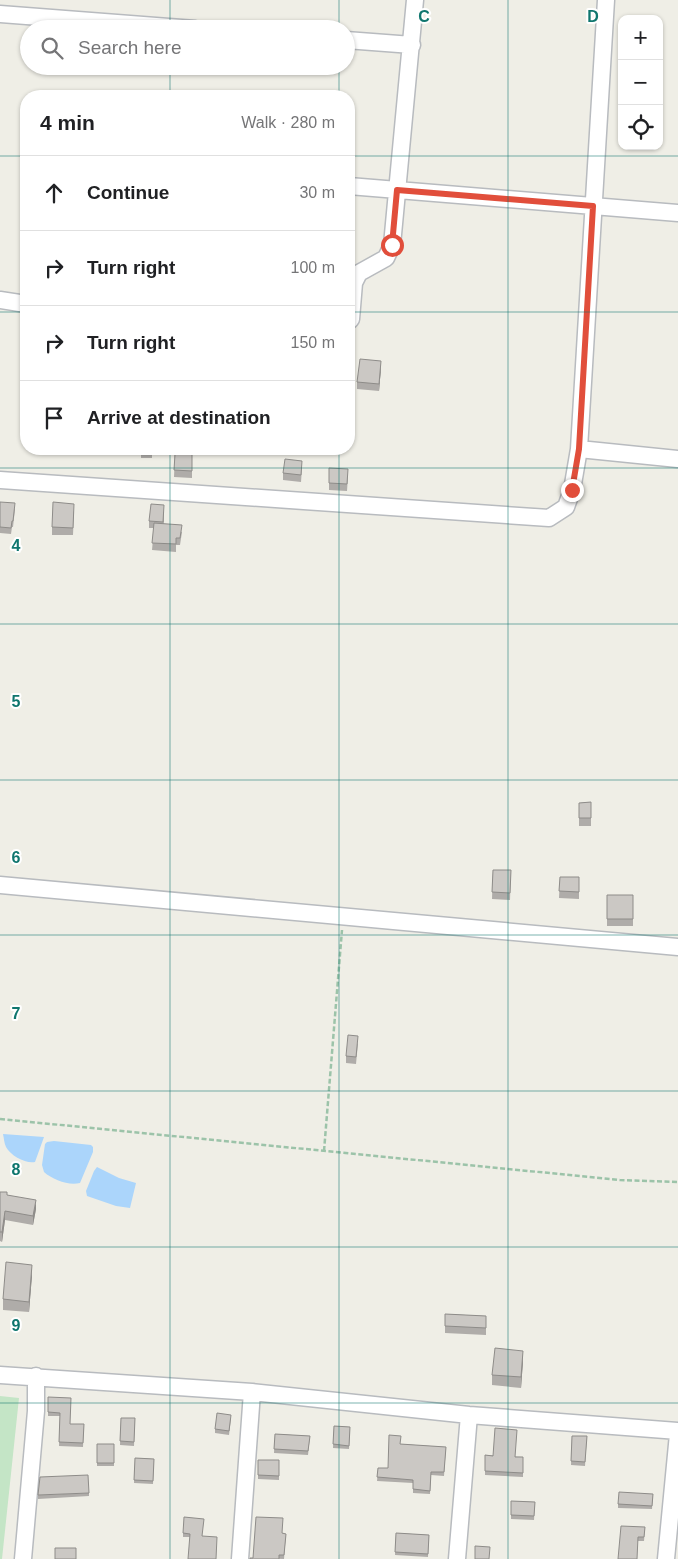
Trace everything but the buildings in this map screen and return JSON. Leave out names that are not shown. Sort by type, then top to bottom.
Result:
[{"type":"street","points":[[355,281],[359,273],[386,258],[392,245],[415,0]]},
{"type":"street","points":[[0,480],[549,518],[566,507],[572,490],[579,449],[606,0]]},
{"type":"street","points":[[0,14],[78,20]]},
{"type":"street","points":[[355,41],[412,45]]},
{"type":"street","points":[[355,186],[678,213]]},
{"type":"street","points":[[0,300],[20,303]]},
{"type":"street","points":[[579,449],[678,459]]},
{"type":"street","points":[[0,885],[678,947]]},
{"type":"street","points":[[0,1375],[252,1392],[469,1415],[678,1432],[666,1559]]},
{"type":"street","points":[[23,1559],[36,1411],[36,1376]]},
{"type":"street","points":[[240,1559],[252,1392]]},
{"type":"street","points":[[457,1559],[469,1415]]},
{"type":"path","points":[[324,1151],[343,916]]},
{"type":"path","points":[[0,1119],[620,1180],[678,1182]]},
{"type":"green space","points":[[0,1396],[19,1398],[2,1559],[0,1559]]},
{"type":"water","points":[[3,1134],[44,1137],[35,1162],[23,1161],[11,1153],[6,1147]]},
{"type":"water","points":[[54,1141],[91,1145],[93,1147],[93,1152],[80,1183],[61,1182],[44,1172],[42,1165],[45,1144]]},
{"type":"water","points":[[97,1167],[119,1178],[136,1183],[130,1208],[116,1206],[87,1196],[86,1191]]},
{"type":"route","points":[[392,245],[397,190],[593,206],[579,449],[572,490]]}]
